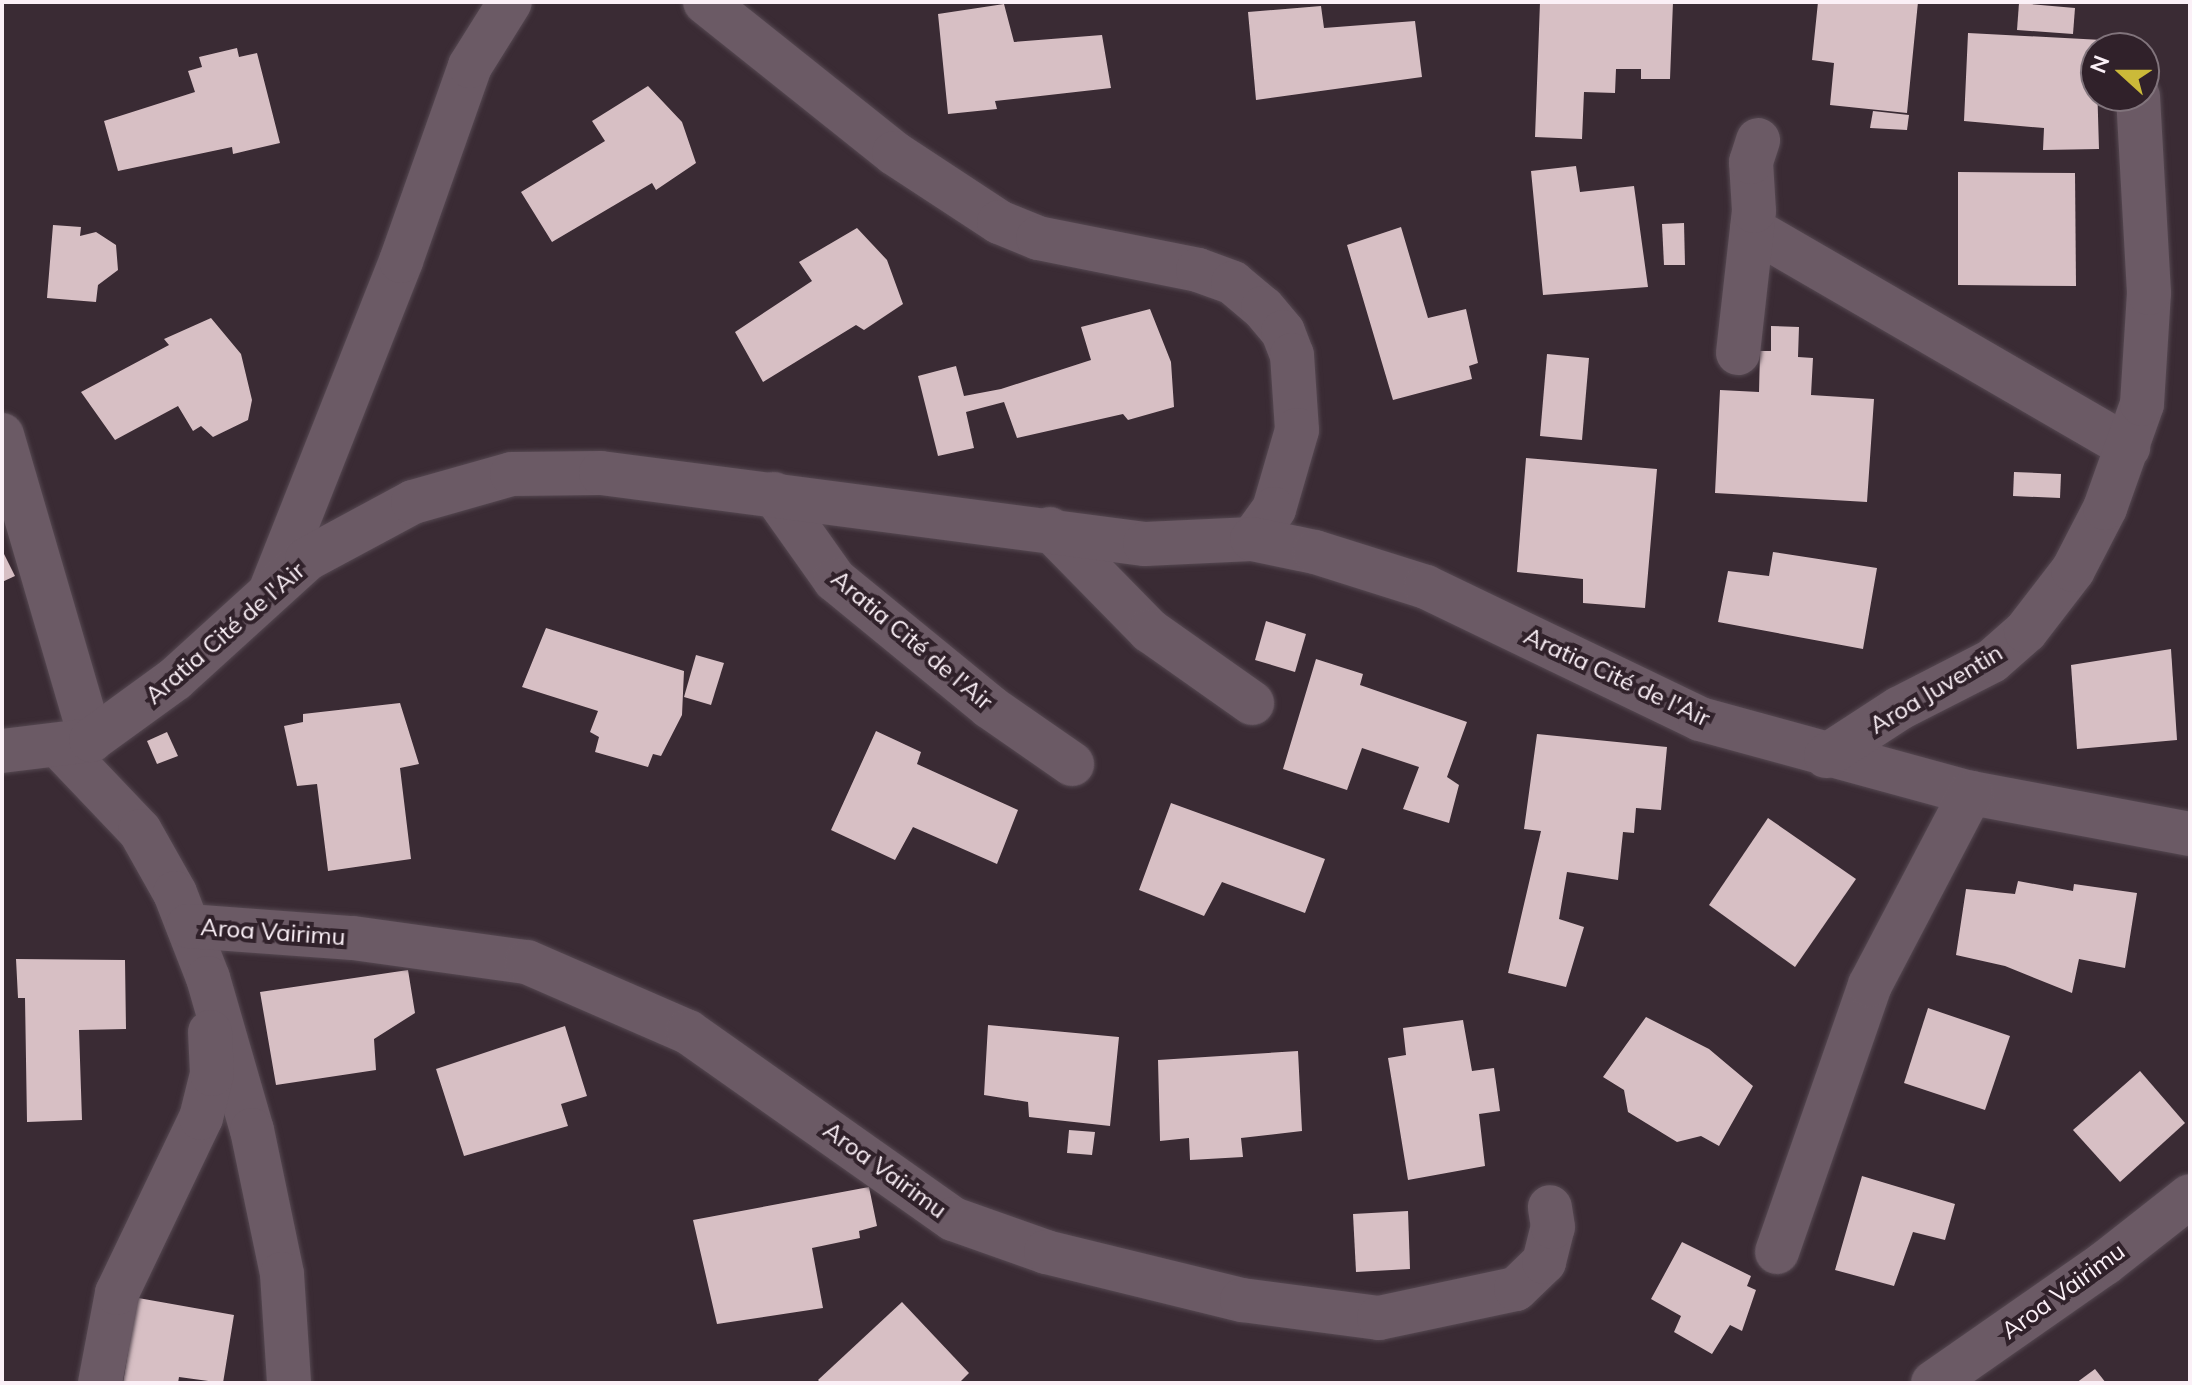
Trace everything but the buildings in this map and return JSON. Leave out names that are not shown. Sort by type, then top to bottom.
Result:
[{"type":"street","points":[[272,587],[401,261],[470,66],[510,2]]},
{"type":"street","points":[[705,2],[894,153],[999,222],[1038,238],[1198,270],[1233,283],[1263,308],[1283,332],[1292,355],[1297,430],[1274,509],[1252,539]]},
{"type":"street","name":"Aroa Juventin","points":[[1826,756],[1900,708],[1992,661],[2026,631],[2073,570],[2128,447],[2142,404],[2149,293],[2139,112]]},
{"type":"street","points":[[1738,353],[1752,229],[1751,162],[1758,140]]},
{"type":"street","points":[[1752,229],[2128,447]]},
{"type":"street","points":[[2,435],[75,743],[2,751]]},
{"type":"street","name":"Aratia Cité de l'Air","points":[[75,743],[175,679],[272,587],[359,528],[413,502],[512,474],[601,473],[1050,529],[1145,544],[1252,539],[1372,566],[1426,587],[1700,719],[1826,756],[1971,793],[2190,834]]},
{"type":"street","name":"Aratia Cité de l'Air","points":[[774,494],[835,580],[990,707],[1072,764]]},
{"type":"street","points":[[1050,529],[1150,631],[1252,703]]},
{"type":"street","name":"Aroa Vairimu","points":[[75,743],[140,831],[188,926],[208,978],[252,1130],[282,1274],[289,1383]]},
{"type":"street","points":[[1777,1252],[1870,985],[1971,793]]},
{"type":"street","name":"Aroa Vairimu","points":[[188,926],[353,938],[527,962],[688,1032],[953,1219],[1046,1252],[1242,1300],[1379,1318],[1516,1289],[1544,1262],[1553,1227],[1550,1207]]},
{"type":"street","points":[[100,1383],[117,1293],[201,1118],[212,1074],[208,978]]},
{"type":"street","name":"Aroa Vairimu","points":[[1933,1383],[2105,1263],[2190,1196]]}]
